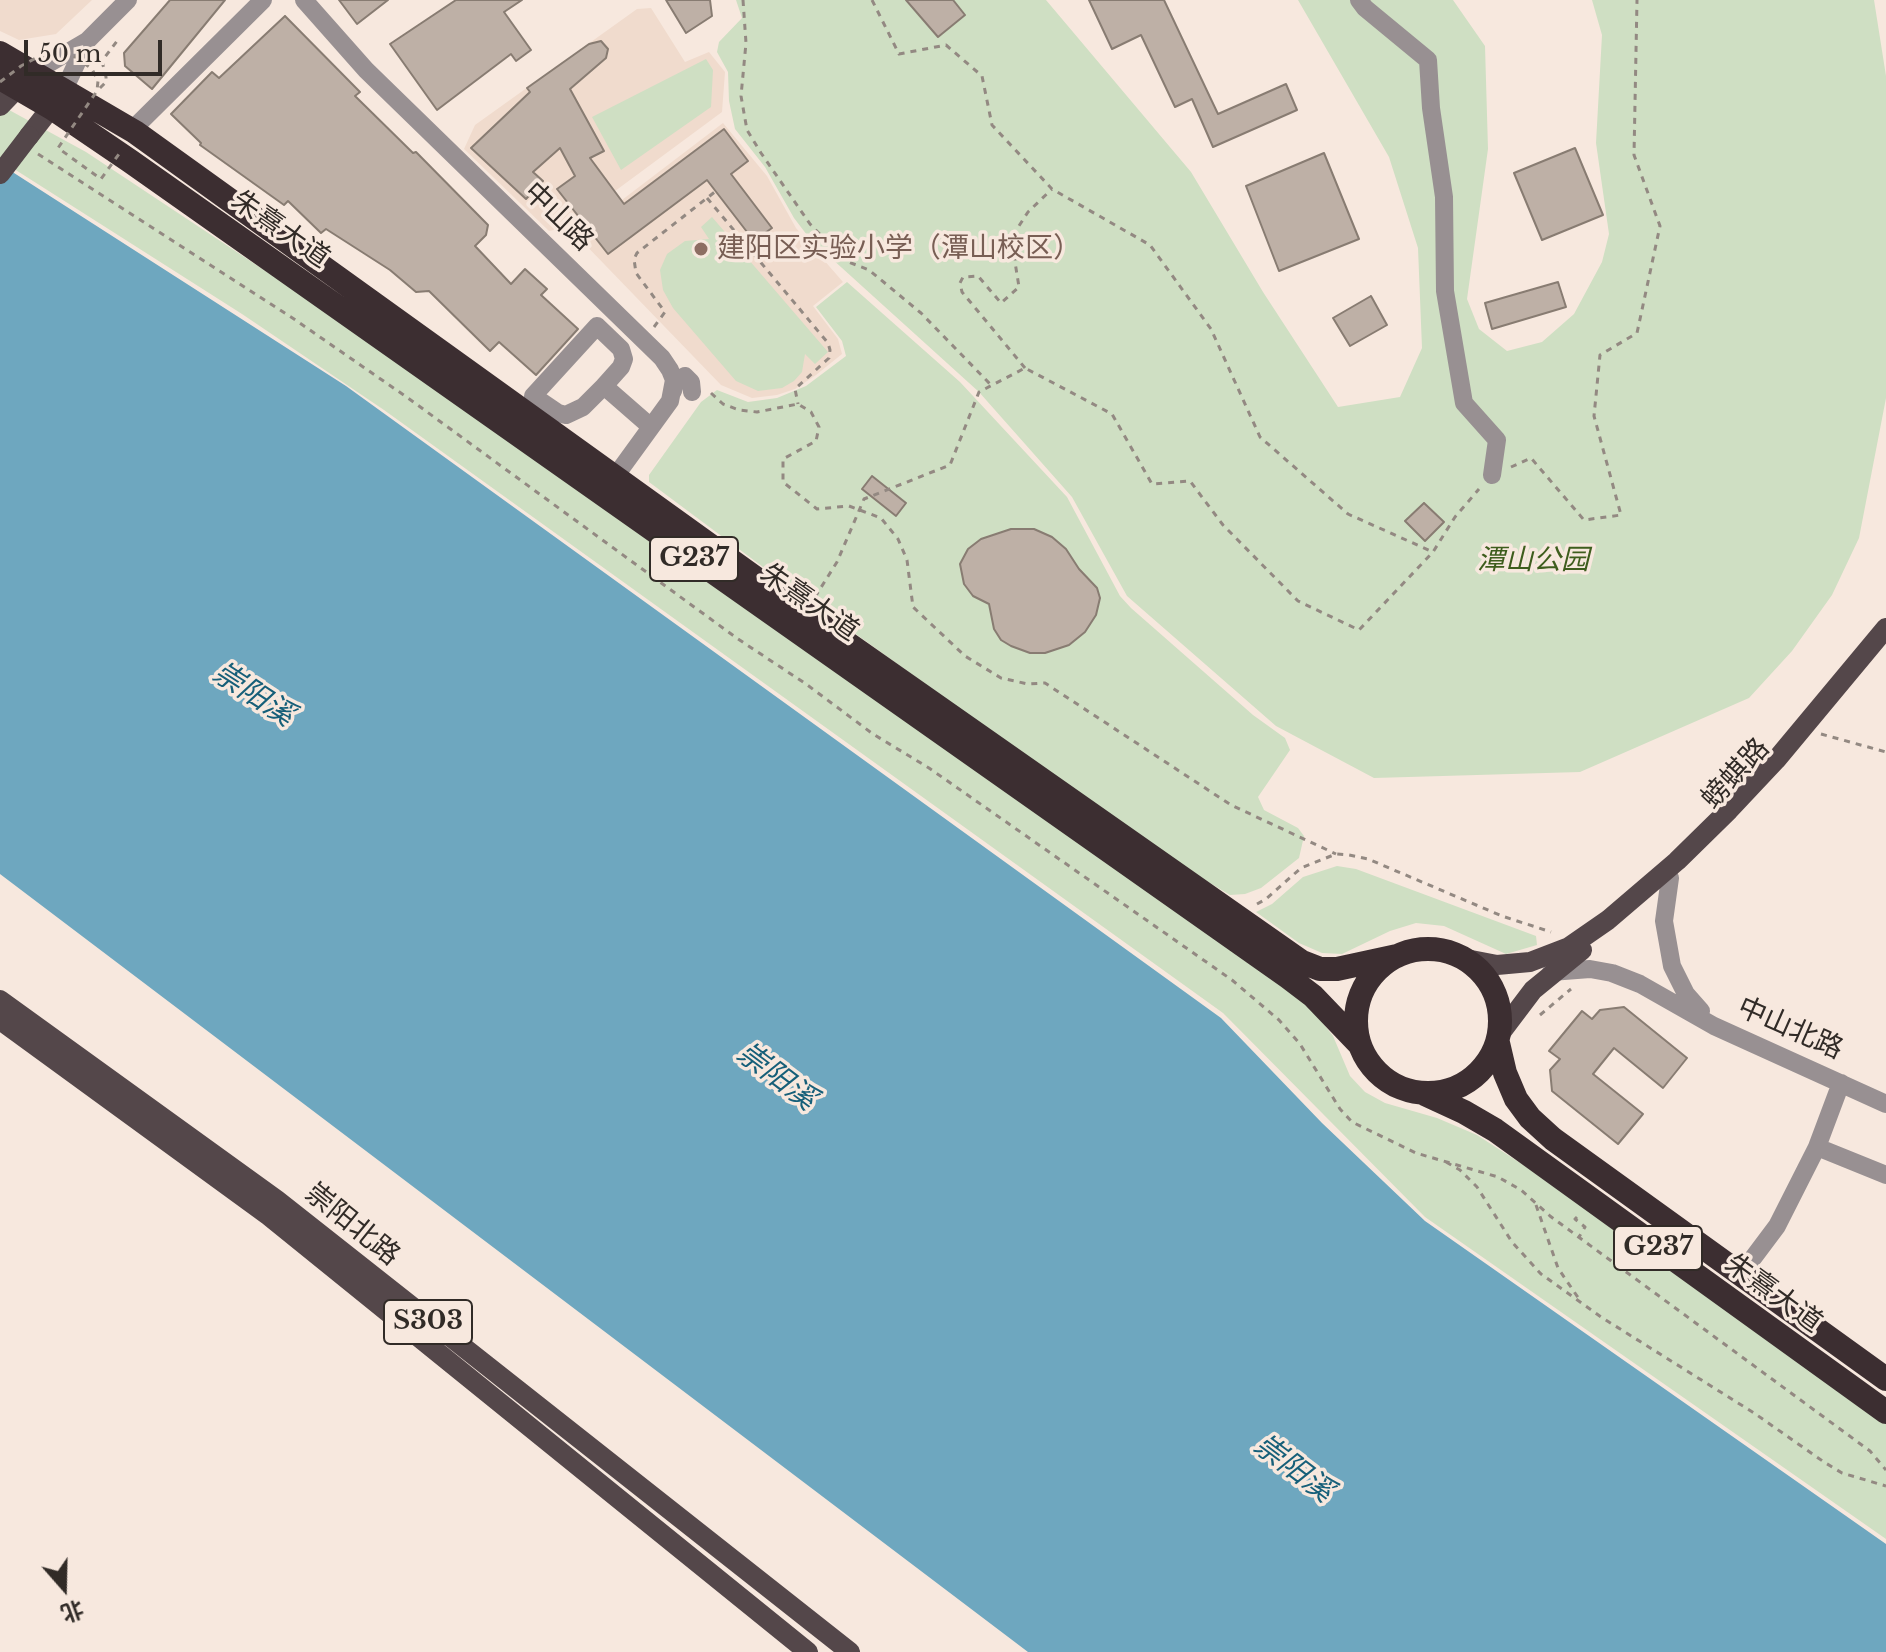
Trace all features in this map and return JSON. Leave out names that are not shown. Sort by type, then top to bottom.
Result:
[{"type":"highway","name":"G237","points":[[0,53],[36,71]]},
{"type":"highway","name":"朱熹大道","points":[[36,71],[58,99],[119,154],[804,613],[1302,962],[1320,969],[1337,969],[1397,956]]},
{"type":"highway","name":"朱熹大道","points":[[5,82],[58,99],[132,130],[609,485],[1288,977],[1313,996],[1360,1045]]},
{"type":"highway","name":"G237","points":[[1397,956],[1432,949],[1466,959],[1480,970],[1491,984],[1499,1009],[1499,1039]]},
{"type":"highway","points":[[1360,1045],[1357,1014],[1366,984],[1379,968],[1397,956]]},
{"type":"highway","name":"朱熹大道","points":[[1499,1039],[1510,1086],[1530,1118],[1553,1139],[1886,1379]]},
{"type":"highway","points":[[1425,1094],[1448,1091],[1470,1080],[1487,1064],[1499,1039]]},
{"type":"highway","name":"G237","points":[[1360,1045],[1370,1064],[1385,1079],[1404,1089],[1425,1094]]},
{"type":"highway","name":"朱熹大道","points":[[1425,1094],[1495,1130],[1886,1412]]},
{"type":"main road","points":[[0,106],[5,82],[36,71]]},
{"type":"main road","points":[[0,174],[31,143],[58,99]]},
{"type":"main road","points":[[1499,1039],[1533,990],[1551,972],[1611,923],[1729,810],[1776,760],[1886,628]]},
{"type":"main road","name":"螃蜞路","points":[[1611,923],[1670,878],[1723,829],[1886,648]]},
{"type":"main road","points":[[1466,959],[1497,965],[1530,962],[1569,947],[1611,923]]},
{"type":"main road","name":"崇阳北路","points":[[0,1000],[277,1200],[850,1652]]},
{"type":"main road","name":"崇阳北路","points":[[0,1020],[269,1216],[808,1652]]},
{"type":"street","points":[[36,71],[87,41],[128,0]]},
{"type":"street","points":[[132,130],[263,0]]},
{"type":"street","name":"中山路","points":[[304,0],[366,70],[643,339],[670,370],[674,380],[691,391]]},
{"type":"street","points":[[1359,0],[1428,60],[1431,108],[1444,197],[1445,291],[1464,403],[1497,440],[1492,475]]},
{"type":"street","points":[[58,99],[87,41]]},
{"type":"street","points":[[597,326],[621,349],[624,359],[604,386],[583,407],[566,415],[533,396],[597,326]]},
{"type":"street","points":[[604,386],[651,427]]},
{"type":"street","points":[[609,485],[670,401],[691,391]]},
{"type":"street","points":[[1670,878],[1664,921],[1672,966],[1686,994],[1714,1026]]},
{"type":"street","name":"中山北路","points":[[1551,972],[1590,969],[1612,973],[1640,984],[1714,1026],[1886,1104]]},
{"type":"street","points":[[1741,1274],[1777,1226],[1817,1147],[1841,1083]]},
{"type":"street","points":[[1817,1147],[1886,1175]]},
{"type":"path","points":[[743,0],[746,43],[741,96],[747,130],[761,153],[810,224],[846,261],[869,270],[921,313],[992,386]]},
{"type":"path","points":[[872,0],[899,54],[946,45],[982,76],[992,125],[1052,189],[1150,245],[1211,329],[1260,437],[1348,514],[1433,552]]},
{"type":"path","points":[[1052,189],[1028,212],[1015,232],[1019,287],[1001,303],[978,276],[963,277],[960,283],[962,292],[1025,368],[1112,414],[1152,484],[1190,481],[1223,525],[1298,601],[1359,630],[1433,552],[1455,517],[1492,475],[1531,458],[1584,520],[1621,515],[1594,416],[1600,355],[1637,333],[1660,226],[1634,155],[1637,0]]},
{"type":"path","points":[[113,44],[102,61],[106,82],[58,148],[101,179],[119,154]]},
{"type":"path","points":[[5,82],[36,56],[49,51],[64,52],[92,69],[98,81],[97,91]]},
{"type":"path","points":[[31,143],[395,389],[738,639],[1232,980],[1279,1020],[1300,1044],[1340,1109],[1352,1122],[1386,1140],[1498,1177],[1521,1190],[1579,1237],[1870,1451],[1886,1470]]},
{"type":"path","points":[[643,339],[665,312],[636,273],[634,259],[637,253],[716,191]]},
{"type":"path","points":[[707,198],[830,347],[826,362],[797,384],[794,392],[798,404],[811,412],[819,427],[816,441],[783,459],[783,482],[817,509],[849,506],[881,518],[898,539],[907,560],[913,607],[965,656],[1001,678],[1028,684],[1045,683],[1231,805],[1336,854],[1368,859],[1502,916],[1548,932],[1587,935]]},
{"type":"path","points":[[804,613],[837,562],[864,499],[950,465],[979,392],[1025,368]]},
{"type":"path","points":[[691,391],[739,410],[757,412],[798,404]]},
{"type":"path","points":[[1814,731],[1886,752]]},
{"type":"path","points":[[1229,911],[1248,908],[1266,899],[1301,868],[1336,854]]},
{"type":"path","points":[[1538,1017],[1558,997],[1580,985]]},
{"type":"path","points":[[1441,1160],[1460,1170],[1477,1187],[1504,1231],[1530,1264],[1583,1304],[1842,1473],[1886,1486]]},
{"type":"path","points":[[1534,1202],[1558,1268],[1583,1304]]},
{"type":"path","points":[[1579,1237],[1585,1227]]},
{"type":"shaded area","points":[[0,0],[92,0],[56,34],[19,40],[0,31]]},
{"type":"shaded area","points":[[651,8],[685,62],[709,52],[725,72],[722,112],[565,228],[549,231],[464,149],[475,125],[637,9]]},
{"type":"shaded area","name":"建阳区实验小学（潭山校区）","points":[[723,123],[767,176],[796,228],[843,282],[813,306],[838,339],[842,354],[795,389],[777,395],[752,398],[721,385],[576,235]]},
{"type":"green space","name":"潭山公园","points":[[736,0],[1046,0],[1191,172],[1263,292],[1338,407],[1400,397],[1422,348],[1418,248],[1389,157],[1298,0],[1453,0],[1485,46],[1488,149],[1467,299],[1479,329],[1507,351],[1542,342],[1574,314],[1602,262],[1609,234],[1596,143],[1602,35],[1592,0],[1874,0],[1886,76],[1886,398],[1859,538],[1832,595],[1792,651],[1749,698],[1580,772],[1374,778],[1276,726],[1127,596],[1072,497],[979,392],[810,239],[794,218],[765,167],[735,129],[729,101],[728,72],[717,52],[719,42],[742,18]]},
{"type":"green space","points":[[706,59],[713,70],[711,107],[621,170],[592,117]]},
{"type":"green space","points":[[0,105],[86,152],[442,388],[1291,991],[1333,1036],[1350,1076],[1365,1092],[1385,1103],[1437,1118],[1477,1135],[1582,1203],[1886,1423],[1886,1539],[1425,1217],[1223,1013],[384,410],[242,314],[0,160]]},
{"type":"green space","points":[[712,217],[828,352],[815,364],[805,354],[802,372],[782,388],[758,391],[736,381],[673,308],[663,290],[660,270],[667,254],[685,241],[709,239],[701,227]]},
{"type":"green space","points":[[847,282],[960,382],[1067,497],[1120,596],[1131,608],[1253,715],[1285,738],[1290,750],[1258,797],[1264,810],[1298,828],[1304,836],[1299,858],[1261,888],[1230,895],[1205,880],[1032,761],[649,482],[649,475],[701,402],[717,390],[748,402],[777,398],[806,386],[846,356],[842,341],[816,307]]},
{"type":"green space","points":[[1337,866],[1356,869],[1536,936],[1537,945],[1506,954],[1444,926],[1416,923],[1390,931],[1342,954],[1322,953],[1299,943],[1256,912],[1272,904],[1303,877]]},
{"type":"water","name":"崇阳溪","points":[[0,164],[346,386],[1221,1018],[1322,1123],[1425,1221],[1886,1544],[1886,1652],[1028,1652],[0,874]]},
{"type":"building","points":[[170,0],[225,0],[152,89],[125,66],[124,53]]},
{"type":"building","points":[[339,0],[388,0],[357,24]]},
{"type":"building","points":[[456,0],[522,0],[504,12],[531,50],[516,61],[511,54],[437,110],[390,44]]},
{"type":"building","points":[[666,0],[710,0],[712,16],[686,33]]},
{"type":"building","points":[[906,0],[953,0],[965,15],[938,37]]},
{"type":"building","points":[[1089,0],[1164,0],[1218,114],[1286,84],[1297,110],[1213,147],[1192,99],[1175,107],[1141,35],[1112,49]]},
{"type":"building","points":[[285,16],[360,92],[355,96],[488,225],[486,235],[475,246],[511,284],[525,269],[547,289],[541,295],[578,329],[536,375],[499,342],[490,351],[429,291],[416,292],[390,270],[326,229],[321,233],[288,201],[284,205],[200,145],[171,114],[212,72],[219,78]]},
{"type":"building","points":[[601,41],[608,49],[606,58],[570,89],[604,151],[590,158],[624,204],[724,129],[748,161],[731,174],[772,228],[754,241],[707,180],[608,254],[557,189],[575,176],[560,148],[533,172],[543,181],[526,199],[471,148],[530,92],[527,88],[589,44]]},
{"type":"building","points":[[1575,148],[1603,215],[1542,240],[1514,173]]},
{"type":"building","points":[[1324,153],[1359,239],[1279,271],[1246,186]]},
{"type":"building","points":[[1558,282],[1566,307],[1492,329],[1485,303]]},
{"type":"building","points":[[1371,296],[1387,325],[1350,346],[1333,318]]},
{"type":"building","points":[[872,476],[906,503],[896,516],[862,489]]},
{"type":"building","points":[[1424,503],[1444,522],[1425,541],[1405,521]]},
{"type":"building","points":[[1011,529],[1034,529],[1052,537],[1066,549],[1097,588],[1100,598],[1096,615],[1085,632],[1069,645],[1045,653],[1030,653],[1011,646],[1001,640],[994,629],[989,604],[973,596],[964,584],[960,564],[968,549],[981,539]]},
{"type":"building","points":[[1624,1007],[1687,1058],[1663,1088],[1614,1048],[1593,1074],[1643,1114],[1618,1144],[1552,1091],[1550,1070],[1560,1059],[1549,1051],[1582,1011],[1592,1019],[1600,1010]]},
{"type":"place","name":"建阳区实验小学（潭山校区）","points":[[701,249]]}]
